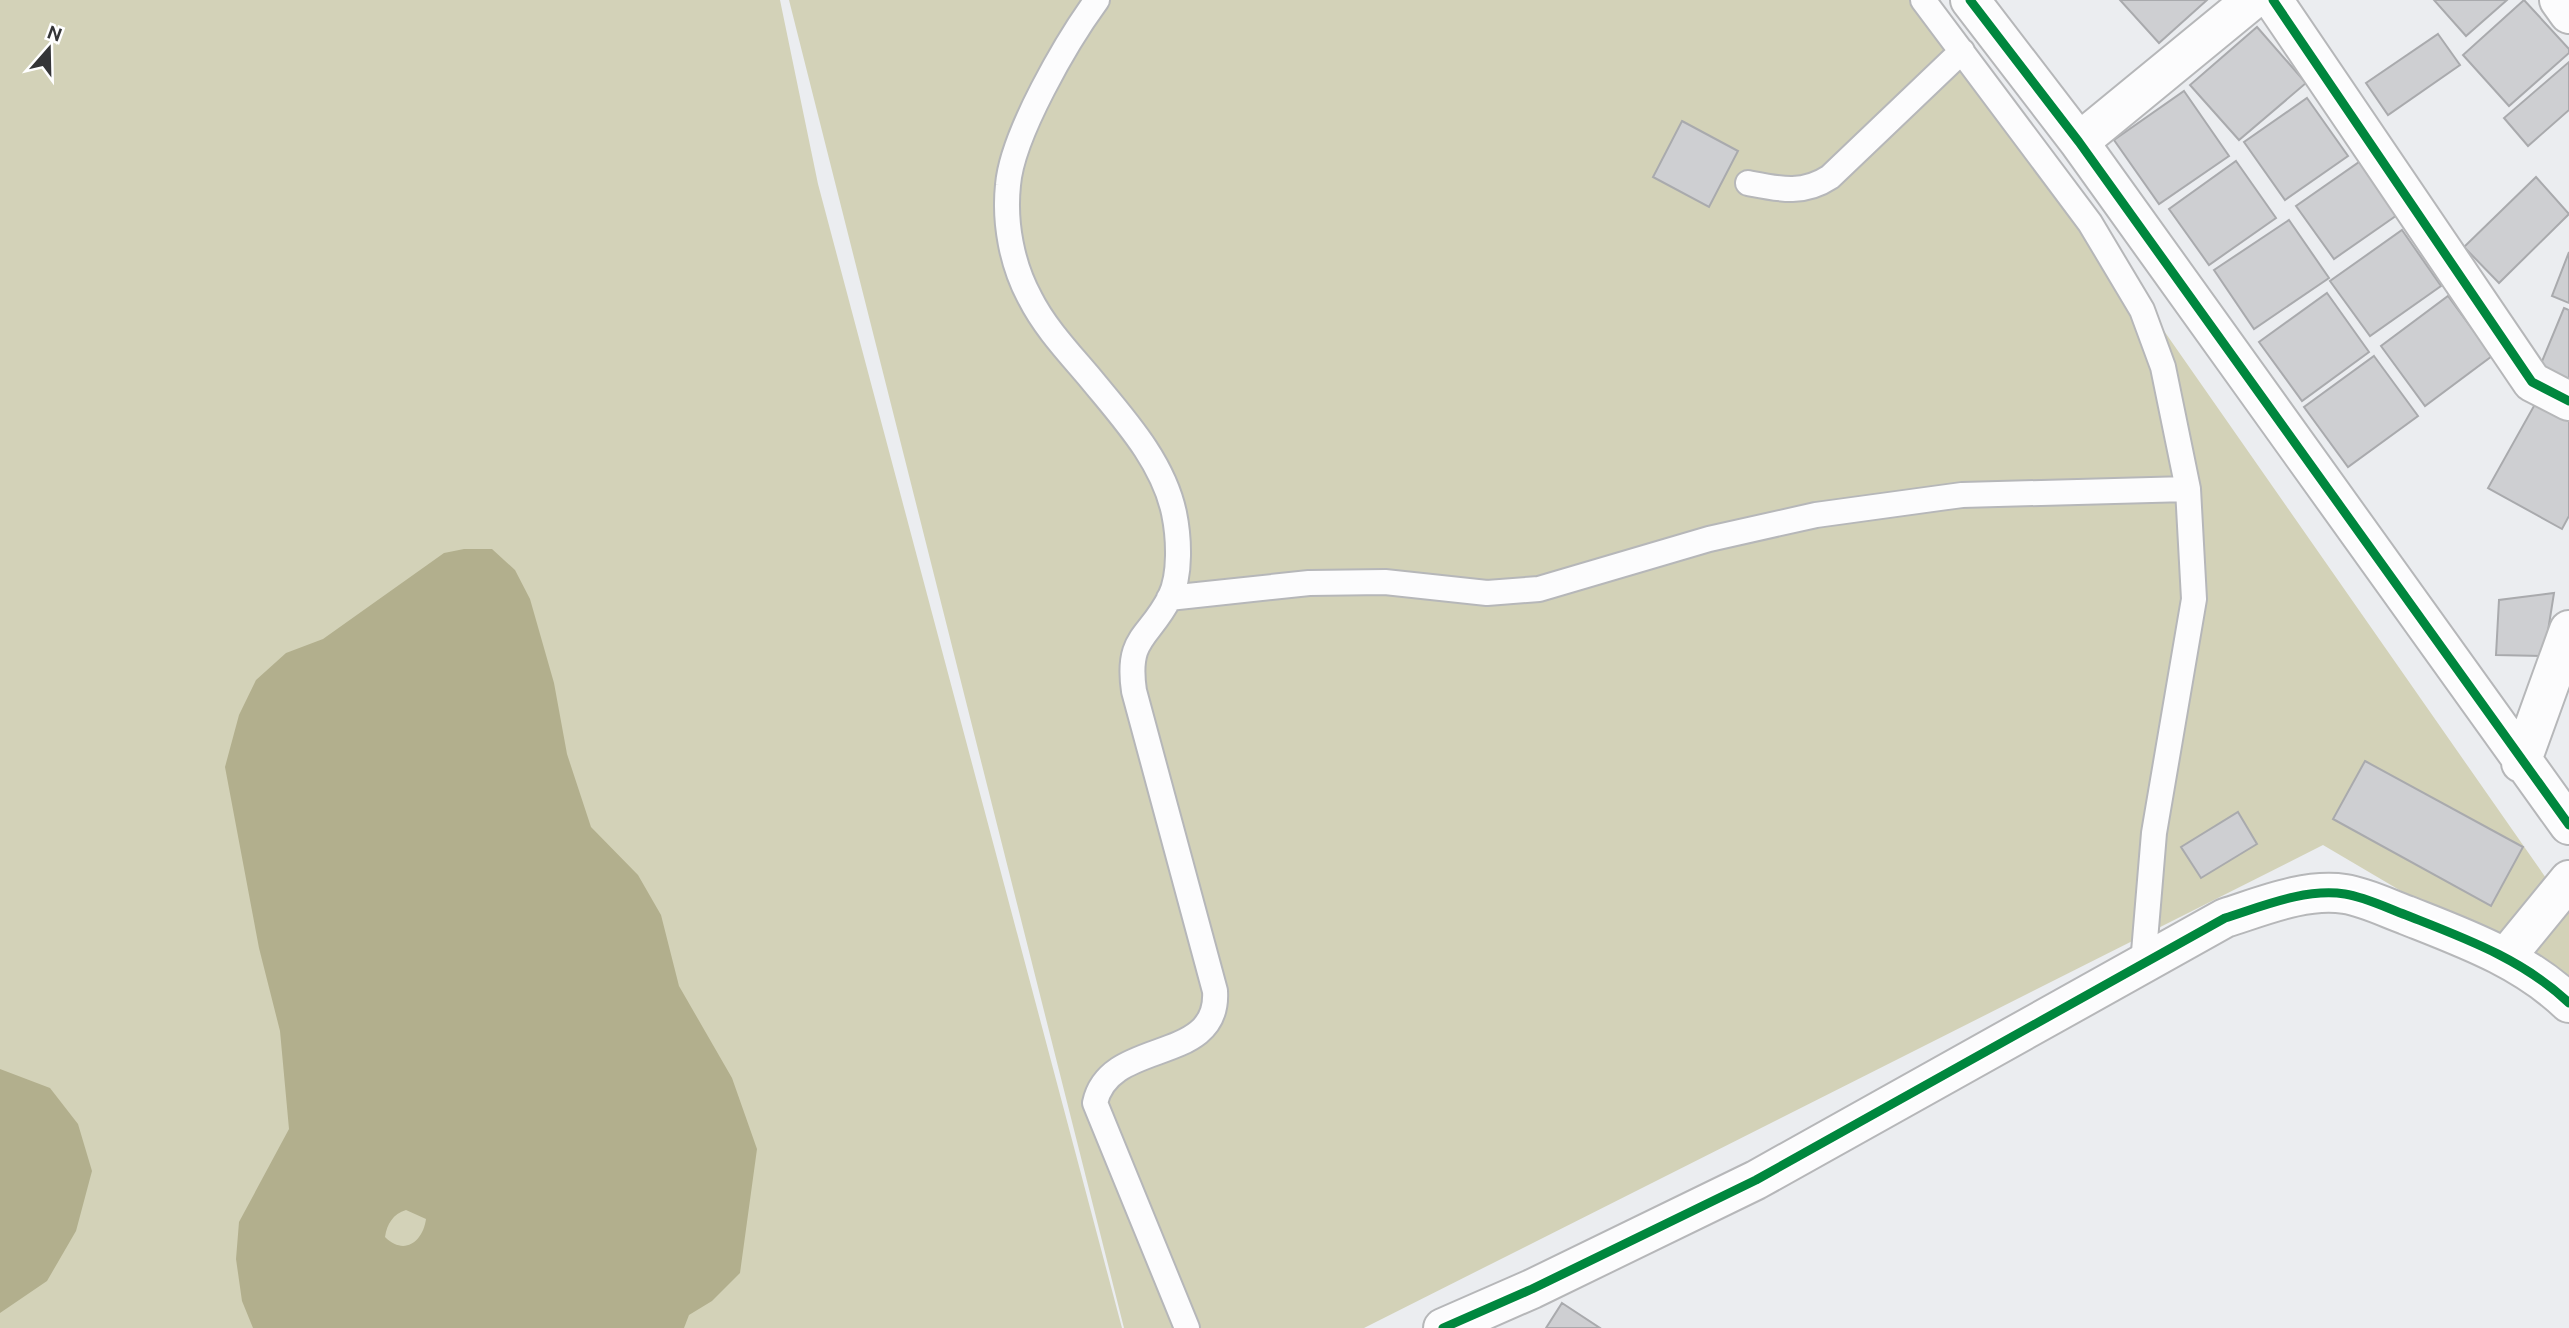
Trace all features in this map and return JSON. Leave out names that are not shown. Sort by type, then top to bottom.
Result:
[{"type":"street","points":[[1970,0],[2079,142],[2521,763],[2569,825]]},
{"type":"street","points":[[2079,142],[2252,0]]},
{"type":"street","points":[[2273,0],[2532,382],[2569,401]]},
{"type":"street","points":[[2559,0],[2569,14]]},
{"type":"street","points":[[2521,763],[2569,631]]},
{"type":"street","points":[[2506,957],[2569,880]]},
{"type":"street","points":[[1443,1328],[1532,1289],[1756,1181],[2225,918],[2295,896],[2345,894],[2506,957],[2552,987],[2569,1003]]},
{"type":"lane","points":[[1097,0],[1048,78],[1016,151],[1008,184],[1008,227],[1017,267],[1030,299],[1064,348],[1152,459],[1174,513],[1177,557],[1175,582],[1169,598],[1138,640],[1130,666],[1134,691],[1215,991],[1216,1007],[1209,1025],[1197,1035],[1116,1070],[1103,1080],[1095,1102],[1187,1328]]},
{"type":"lane","points":[[1923,0],[2090,223],[2142,310],[2163,367],[2188,489],[2194,599],[2154,833],[2143,964]]},
{"type":"lane","points":[[1748,184],[1783,190],[1814,188],[1830,177],[1962,51]]},
{"type":"lane","points":[[1169,598],[1309,583],[1385,582],[1488,593],[1539,589],[1709,539],[1816,515],[1962,495],[2188,489]]},
{"type":"green space","points":[[0,0],[780,0],[818,184],[1122,1328],[0,1328]]},
{"type":"green space","points":[[789,0],[1933,0],[2569,911],[2569,990],[2323,845],[1364,1328],[1124,1328]]},
{"type":"shaded area","points":[[464,549],[492,549],[515,570],[530,599],[554,683],[567,754],[591,827],[638,875],[661,915],[679,986],[732,1078],[757,1149],[740,1273],[712,1301],[689,1315],[684,1328],[253,1328],[242,1301],[236,1259],[239,1222],[289,1129],[280,1031],[259,948],[225,767],[239,715],[256,680],[286,653],[323,639],[444,553]],"holes":[[[406,1210],[426,1219],[421,1234],[412,1244],[399,1245],[385,1237],[391,1220],[401,1212]]]},
{"type":"shaded area","points":[[0,1069],[50,1088],[78,1124],[92,1171],[76,1231],[47,1281],[0,1313]]},
{"type":"building","points":[[2120,0],[2207,0],[2159,43]]},
{"type":"building","points":[[2434,0],[2507,0],[2466,36]]},
{"type":"building","points":[[2524,0],[2569,49],[2569,53],[2509,106],[2463,55]]},
{"type":"building","points":[[2257,27],[2306,83],[2239,140],[2190,85]]},
{"type":"building","points":[[2438,34],[2460,65],[2388,115],[2366,83]]},
{"type":"building","points":[[2569,62],[2569,110],[2528,146],[2504,118]]},
{"type":"building","points":[[2184,91],[2229,156],[2159,204],[2114,140]]},
{"type":"building","points":[[2307,98],[2348,156],[2285,200],[2244,142]]},
{"type":"building","points":[[1682,121],[1738,151],[1709,207],[1653,177]]},
{"type":"building","points":[[2362,160],[2400,213],[2334,259],[2296,206]]},
{"type":"building","points":[[2236,161],[2276,218],[2209,265],[2169,209]]},
{"type":"building","points":[[2536,177],[2569,214],[2499,283],[2464,247]]},
{"type":"building","points":[[2289,220],[2329,278],[2254,329],[2214,270]]},
{"type":"building","points":[[2402,230],[2441,286],[2370,336],[2330,281]]},
{"type":"building","points":[[2569,252],[2569,303],[2552,296]]},
{"type":"building","points":[[2327,293],[2369,352],[2302,401],[2259,342]]},
{"type":"building","points":[[2448,296],[2492,356],[2425,406],[2381,346]]},
{"type":"building","points":[[2564,308],[2569,310],[2569,383],[2538,371]]},
{"type":"building","points":[[2374,356],[2418,416],[2348,467],[2304,407]]},
{"type":"building","points":[[2539,397],[2569,414],[2569,516],[2562,529],[2488,488]]},
{"type":"building","points":[[2554,593],[2544,656],[2496,655],[2499,600]]},
{"type":"building","points":[[2365,761],[2523,847],[2491,906],[2333,819]]},
{"type":"building","points":[[2238,812],[2257,844],[2201,878],[2181,847]]},
{"type":"building","points":[[1562,1303],[1600,1328],[1546,1328]]},
{"type":"cycle path","points":[[1970,0],[2079,142],[2569,825]]},
{"type":"cycle path","points":[[2273,0],[2532,382],[2569,401]]},
{"type":"cycle path","points":[[1443,1328],[1532,1289],[1756,1180],[2225,918],[2269,904],[2299,896],[2330,893],[2368,900],[2492,951],[2532,974],[2569,1003]]}]
